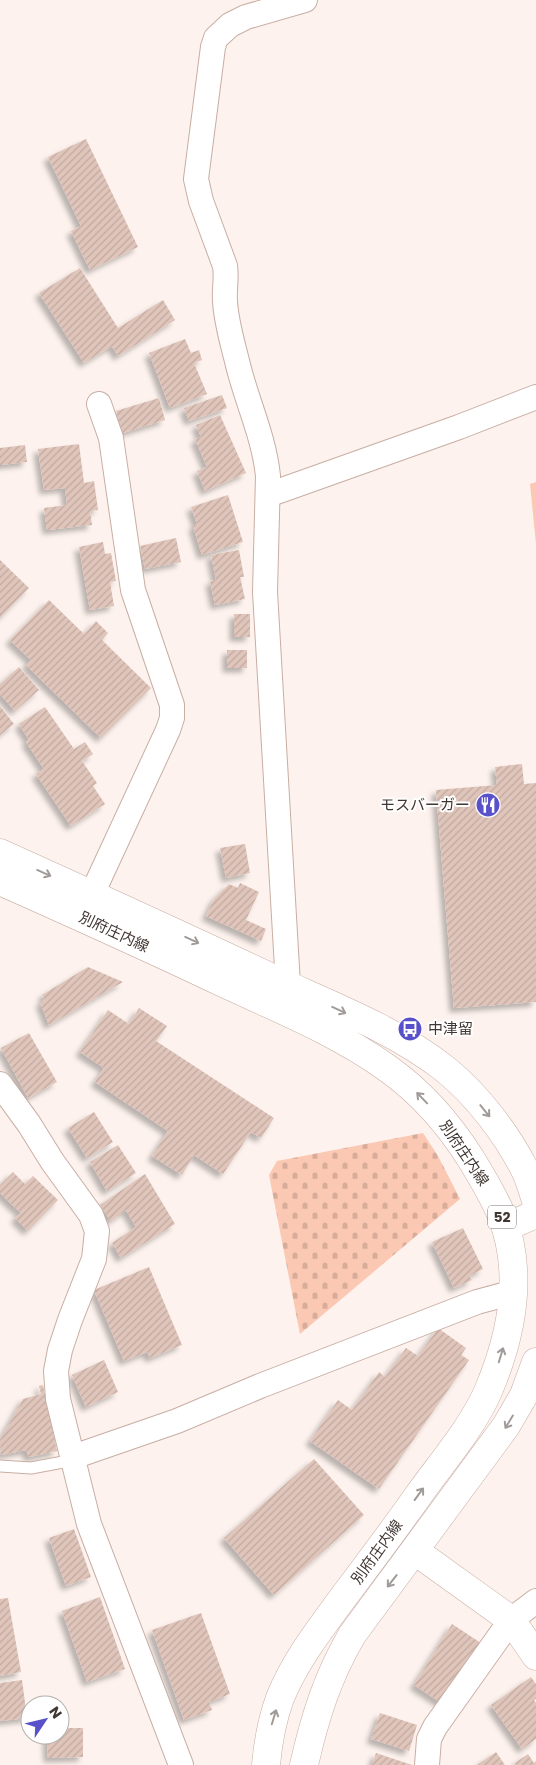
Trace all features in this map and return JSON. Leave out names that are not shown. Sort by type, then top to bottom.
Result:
[{"type":"main road","name":"別府庄内線","points":[[0,852],[288,985],[417,1049],[467,1089],[487,1112],[510,1144],[527,1174],[536,1201]]},
{"type":"main road","name":"別府庄内線","points":[[0,881],[310,1024],[366,1054],[384,1066],[416,1092],[448,1127],[464,1148],[493,1197],[506,1227],[513,1261],[514,1292],[506,1341],[488,1392],[475,1416],[303,1653],[281,1697],[269,1736],[266,1765]]},
{"type":"main road","points":[[506,1227],[536,1214]]},
{"type":"main road","name":"別府庄内線","points":[[304,1765],[313,1724],[325,1688],[338,1659],[352,1635],[506,1426],[524,1395],[536,1362]]},
{"type":"main road","points":[[415,1551],[512,1620],[536,1656]]},
{"type":"street","points":[[288,985],[266,592],[268,476],[266,457],[238,364],[225,302],[224,291],[227,276],[225,266],[201,201],[196,179],[196,166],[216,38],[230,25],[246,17],[306,0]]},
{"type":"street","points":[[268,495],[459,427],[536,397]]},
{"type":"street","points":[[92,894],[168,730],[172,711],[168,692],[133,590],[111,438],[99,404]]},
{"type":"street","points":[[0,1084],[91,1215],[97,1231],[94,1259],[65,1335],[56,1372],[58,1399],[89,1524],[181,1765]]},
{"type":"street","points":[[73,1459],[177,1421],[260,1386],[477,1302],[514,1292]]},
{"type":"street","points":[[427,1765],[429,1739],[435,1727],[512,1620],[536,1601]]},
{"type":"lane","points":[[0,1466],[31,1468],[73,1459]]},
{"type":"green space","points":[[536,482],[536,544],[530,484]]},
{"type":"green space","points":[[423,1133],[438,1156],[460,1199],[300,1334],[269,1175],[277,1161]]},
{"type":"building","points":[[86,139],[138,247],[90,270],[71,231],[81,226],[48,157]]},
{"type":"building","points":[[80,268],[118,328],[163,300],[175,320],[118,356],[112,346],[84,363],[39,293]]},
{"type":"building","points":[[185,339],[191,353],[199,350],[202,360],[194,363],[207,394],[170,408],[149,353]]},
{"type":"building","points":[[222,395],[227,408],[189,421],[184,408]]},
{"type":"building","points":[[159,398],[165,420],[123,433],[116,411]]},
{"type":"building","points":[[220,415],[246,473],[205,491],[197,471],[207,467],[195,439],[201,437],[196,425]]},
{"type":"building","points":[[79,444],[84,483],[94,481],[98,510],[90,511],[92,525],[47,530],[44,508],[67,505],[65,488],[44,490],[38,449]]},
{"type":"building","points":[[25,445],[27,462],[0,465],[0,448]]},
{"type":"building","points":[[228,495],[243,542],[202,555],[193,526],[197,524],[191,507]]},
{"type":"building","points":[[176,538],[181,562],[145,569],[140,546]]},
{"type":"building","points":[[103,542],[105,554],[111,553],[116,581],[110,582],[114,606],[90,610],[79,547]]},
{"type":"building","points":[[239,550],[244,577],[240,577],[245,599],[215,605],[210,581],[216,580],[211,555]]},
{"type":"building","points":[[0,560],[29,588],[0,618]]},
{"type":"building","points":[[49,600],[84,634],[96,621],[108,633],[102,640],[151,688],[101,738],[26,665],[31,660],[10,640]]},
{"type":"building","points":[[234,614],[250,614],[250,637],[234,637]]},
{"type":"building","points":[[227,650],[247,650],[247,668],[227,668]]},
{"type":"building","points":[[19,667],[39,690],[15,711],[0,694],[0,684]]},
{"type":"building","points":[[0,706],[14,724],[0,735]]},
{"type":"building","points":[[45,707],[74,749],[85,742],[93,754],[82,761],[97,783],[93,786],[105,804],[71,826],[36,774],[44,769],[26,742],[29,740],[19,724]]},
{"type":"building","points":[[522,764],[524,784],[536,783],[536,1002],[454,1008],[436,790],[497,785],[495,767]]},
{"type":"building","points":[[245,844],[250,873],[226,878],[220,848]]},
{"type":"building","points":[[240,883],[259,892],[246,920],[266,929],[261,941],[206,916],[214,899],[229,884],[238,888]]},
{"type":"building","points":[[88,967],[123,982],[49,1025],[40,1002],[45,1000],[42,995]]},
{"type":"building","points":[[139,1008],[167,1026],[156,1041],[274,1118],[261,1138],[251,1132],[223,1174],[194,1155],[182,1175],[152,1156],[168,1131],[95,1082],[104,1068],[80,1052],[108,1010],[129,1024]]},
{"type":"building","points":[[29,1033],[57,1082],[28,1098],[1,1048]]},
{"type":"building","points":[[94,1112],[113,1142],[87,1158],[68,1128]]},
{"type":"building","points":[[118,1145],[136,1173],[107,1191],[90,1162]]},
{"type":"building","points":[[13,1172],[25,1184],[33,1176],[58,1200],[28,1231],[15,1218],[21,1213],[0,1193],[0,1185]]},
{"type":"building","points":[[145,1174],[175,1224],[121,1258],[112,1243],[136,1227],[126,1210],[111,1221],[100,1205]]},
{"type":"building","points":[[463,1228],[483,1269],[469,1276],[472,1280],[454,1288],[432,1242]]},
{"type":"building","points":[[149,1267],[182,1345],[150,1358],[147,1352],[124,1361],[94,1290]]},
{"type":"building","points":[[438,1328],[466,1348],[461,1355],[469,1360],[379,1489],[310,1441],[338,1400],[352,1410],[379,1372],[385,1377],[406,1348],[418,1356]]},
{"type":"building","points":[[104,1360],[118,1392],[86,1407],[72,1375]]},
{"type":"building","points":[[43,1385],[57,1451],[29,1457],[26,1450],[1,1455],[0,1440],[23,1399],[41,1394],[39,1386]]},
{"type":"building","points":[[314,1459],[364,1515],[274,1595],[224,1538]]},
{"type":"building","points":[[74,1529],[91,1577],[66,1586],[49,1538]]},
{"type":"building","points":[[100,1597],[125,1669],[87,1682],[62,1611]]},
{"type":"building","points":[[8,1598],[21,1672],[0,1676],[0,1599]]},
{"type":"building","points":[[201,1613],[230,1694],[209,1702],[212,1710],[184,1720],[152,1630]]},
{"type":"building","points":[[452,1624],[484,1645],[446,1706],[414,1685]]},
{"type":"building","points":[[531,1677],[536,1684],[536,1699],[534,1700],[536,1703],[536,1739],[522,1749],[491,1705]]},
{"type":"building","points":[[22,1680],[24,1695],[20,1695],[20,1719],[0,1721],[0,1683]]},
{"type":"building","points":[[380,1713],[417,1725],[409,1751],[371,1739]]},
{"type":"building","points":[[70,1728],[83,1728],[83,1757],[48,1758],[47,1745],[70,1745]]},
{"type":"building","points":[[496,1752],[505,1765],[477,1765]]},
{"type":"building","points":[[376,1753],[412,1765],[372,1765]]},
{"type":"building","points":[[528,1754],[534,1763],[536,1761],[536,1765],[516,1765],[515,1763]]},
{"type":"place","name":"モスバーガー","points":[[488,805]]},
{"type":"place","name":"中津留","points":[[410,1029]]}]
